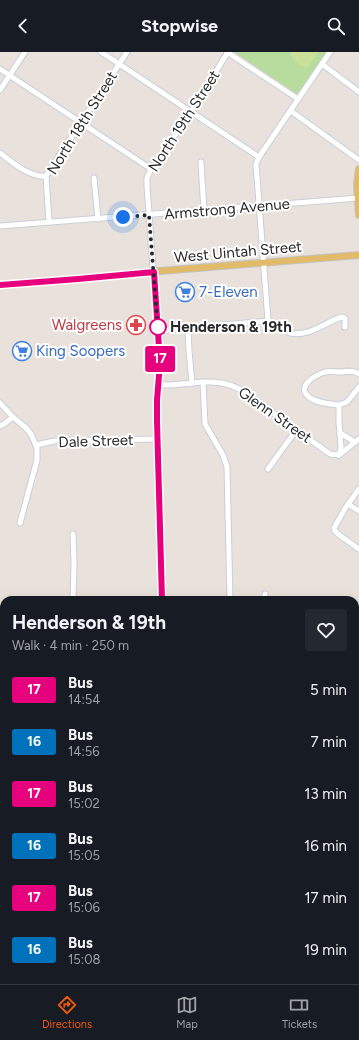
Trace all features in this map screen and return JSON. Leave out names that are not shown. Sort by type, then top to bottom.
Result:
[{"type":"main road","points":[[359,169],[357,184],[359,215]]},
{"type":"main road","name":"West Uintah Street","points":[[0,285],[359,255]]},
{"type":"street","points":[[0,90],[25,52]]},
{"type":"street","points":[[101,52],[259,157]]},
{"type":"street","name":"North 18th Street","points":[[49,222],[46,176],[128,52]]},
{"type":"street","points":[[228,52],[298,99]]},
{"type":"street","name":"North 19th Street","points":[[162,596],[157,439],[157,407],[160,363],[147,181],[151,169],[190,112],[228,52]]},
{"type":"street","points":[[268,321],[256,168],[257,161],[330,52]]},
{"type":"street","points":[[322,64],[359,92]]},
{"type":"street","points":[[0,69],[151,169]]},
{"type":"street","points":[[291,111],[359,160]]},
{"type":"street","points":[[0,153],[27,172],[37,176],[46,176]]},
{"type":"street","points":[[201,162],[204,211]]},
{"type":"street","points":[[94,178],[98,219]]},
{"type":"street","name":"Armstrong Avenue","points":[[0,226],[358,198]]},
{"type":"street","points":[[158,331],[268,321],[278,324],[285,330],[294,333],[310,331],[342,317],[345,318],[345,326]]},
{"type":"street","points":[[188,328],[192,383]]},
{"type":"street","points":[[359,374],[352,371],[327,372],[310,379],[305,387],[305,391],[309,397],[320,402],[339,405],[347,402],[359,387]]},
{"type":"street","points":[[203,382],[205,424],[226,462],[230,596]]},
{"type":"street","name":"Glenn Street","points":[[159,384],[167,385],[221,382],[236,387],[246,392],[330,454],[340,455]]},
{"type":"street","points":[[0,403],[25,427],[31,434],[36,445],[37,452],[35,467],[20,524]]},
{"type":"street","points":[[339,405],[340,455]]},
{"type":"street","points":[[0,426],[14,417]]},
{"type":"street","points":[[268,469],[297,429]]},
{"type":"street","points":[[340,433],[357,441],[340,455]]},
{"type":"street","name":"Dale Street","points":[[36,445],[54,441],[157,439]]},
{"type":"street","points":[[359,489],[334,528],[338,534],[359,549]]},
{"type":"street","points":[[348,504],[359,512]]},
{"type":"street","points":[[73,534],[73,596]]},
{"type":"street","points":[[359,669],[359,674]]},
{"type":"green space","points":[[234,52],[327,52],[298,95]]},
{"type":"green space","points":[[290,52],[318,52],[308,68],[296,63]]},
{"type":"bus line","name":"17","points":[[0,285],[154,272],[160,363],[157,421],[162,596]]},
{"type":"place","name":"7-Eleven","points":[[185,292]]},
{"type":"place","name":"Walgreens","points":[[136,325]]},
{"type":"place","name":"Henderson & 19th","points":[[158,327]]},
{"type":"place","name":"King Soopers","points":[[22,351]]},
{"type":"route","points":[[123,217],[149,215],[158,331],[158,327]]}]
